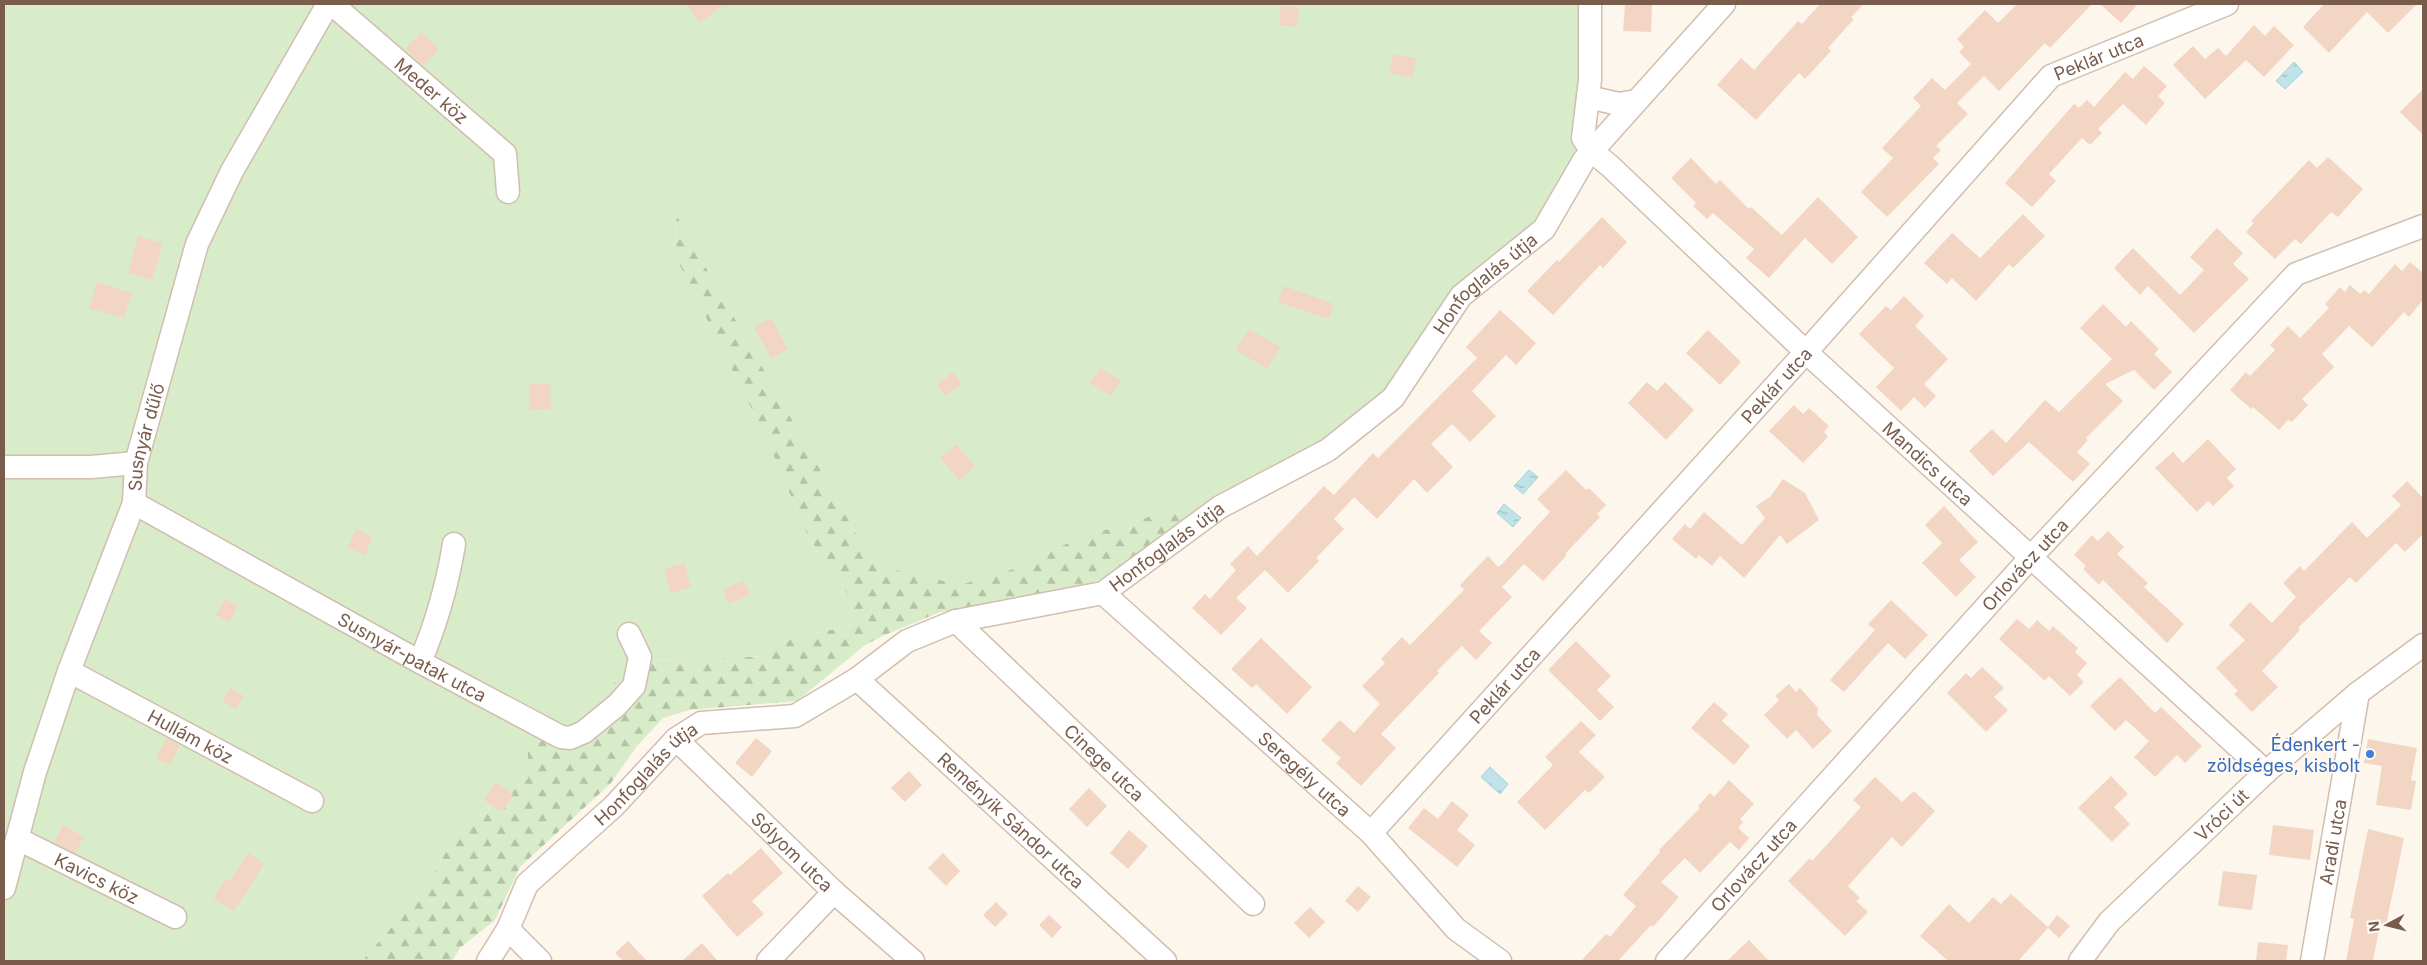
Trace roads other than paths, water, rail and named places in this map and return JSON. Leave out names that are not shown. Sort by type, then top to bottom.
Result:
[{"type":"street","name":"Susnyár dűlő","points":[[4,888],[35,772],[69,671],[134,504],[136,464],[197,244],[232,171],[328,4]]},
{"type":"street","name":"Meder köz","points":[[332,4],[505,154],[508,192]]},
{"type":"street","points":[[1590,4],[1590,80],[1583,138],[1592,152]]},
{"type":"street","name":"Honfoglalás útja","points":[[488,961],[508,929],[527,884],[614,806],[676,739],[701,723],[795,716],[857,679],[907,641],[956,621],[1103,593],[1220,506],[1328,450],[1393,398],[1461,296],[1544,229],[1576,173],[1592,152],[1724,4]]},
{"type":"street","name":"Peklár utca","points":[[1371,833],[1806,352],[2052,76],[2227,4]]},
{"type":"street","points":[[1588,97],[1619,104],[1636,102]]},
{"type":"street","name":"Mandics utca","points":[[1592,152],[1611,166],[1806,352],[2266,772]]},
{"type":"street","name":"Orlovácz utca","points":[[1667,961],[2031,557],[2296,274],[2423,226]]},
{"type":"street","points":[[4,467],[91,467],[136,464]]},
{"type":"street","name":"Susnyár-patak utca","points":[[134,504],[420,662],[561,737],[570,738],[578,736],[617,705],[634,686],[640,657],[629,634]]},
{"type":"street","points":[[420,662],[437,621],[448,580],[454,544]]},
{"type":"street","name":"Seregély utca","points":[[1103,593],[1371,833],[1456,929],[1500,961]]},
{"type":"street","name":"Cinege utca","points":[[956,621],[1253,904]]},
{"type":"street","name":"Vróci út","points":[[2080,961],[2109,922],[2266,772],[2358,693],[2423,645]]},
{"type":"street","name":"Hullám köz","points":[[69,671],[312,801]]},
{"type":"street","name":"Reményik Sándor utca","points":[[857,679],[1165,961]]},
{"type":"street","name":"Aradi utca","points":[[2312,961],[2358,693]]},
{"type":"street","name":"Sólyom utca","points":[[676,739],[834,892],[912,961]]},
{"type":"street","name":"Kavics köz","points":[[18,839],[175,917]]},
{"type":"street","points":[[768,961],[834,892]]},
{"type":"street","points":[[508,929],[540,961]]},
{"type":"water","points":[[2294,62],[2303,72],[2285,89],[2276,81]]},
{"type":"water","points":[[1529,470],[1538,477],[1523,494],[1514,486]]},
{"type":"water","points":[[1504,504],[1521,518],[1513,527],[1497,513]]},
{"type":"water","points":[[1490,767],[1508,784],[1500,794],[1481,777]]},
{"type":"place","name":"Édenkert - zöldséges, kisbolt","points":[[2370,754]]}]
